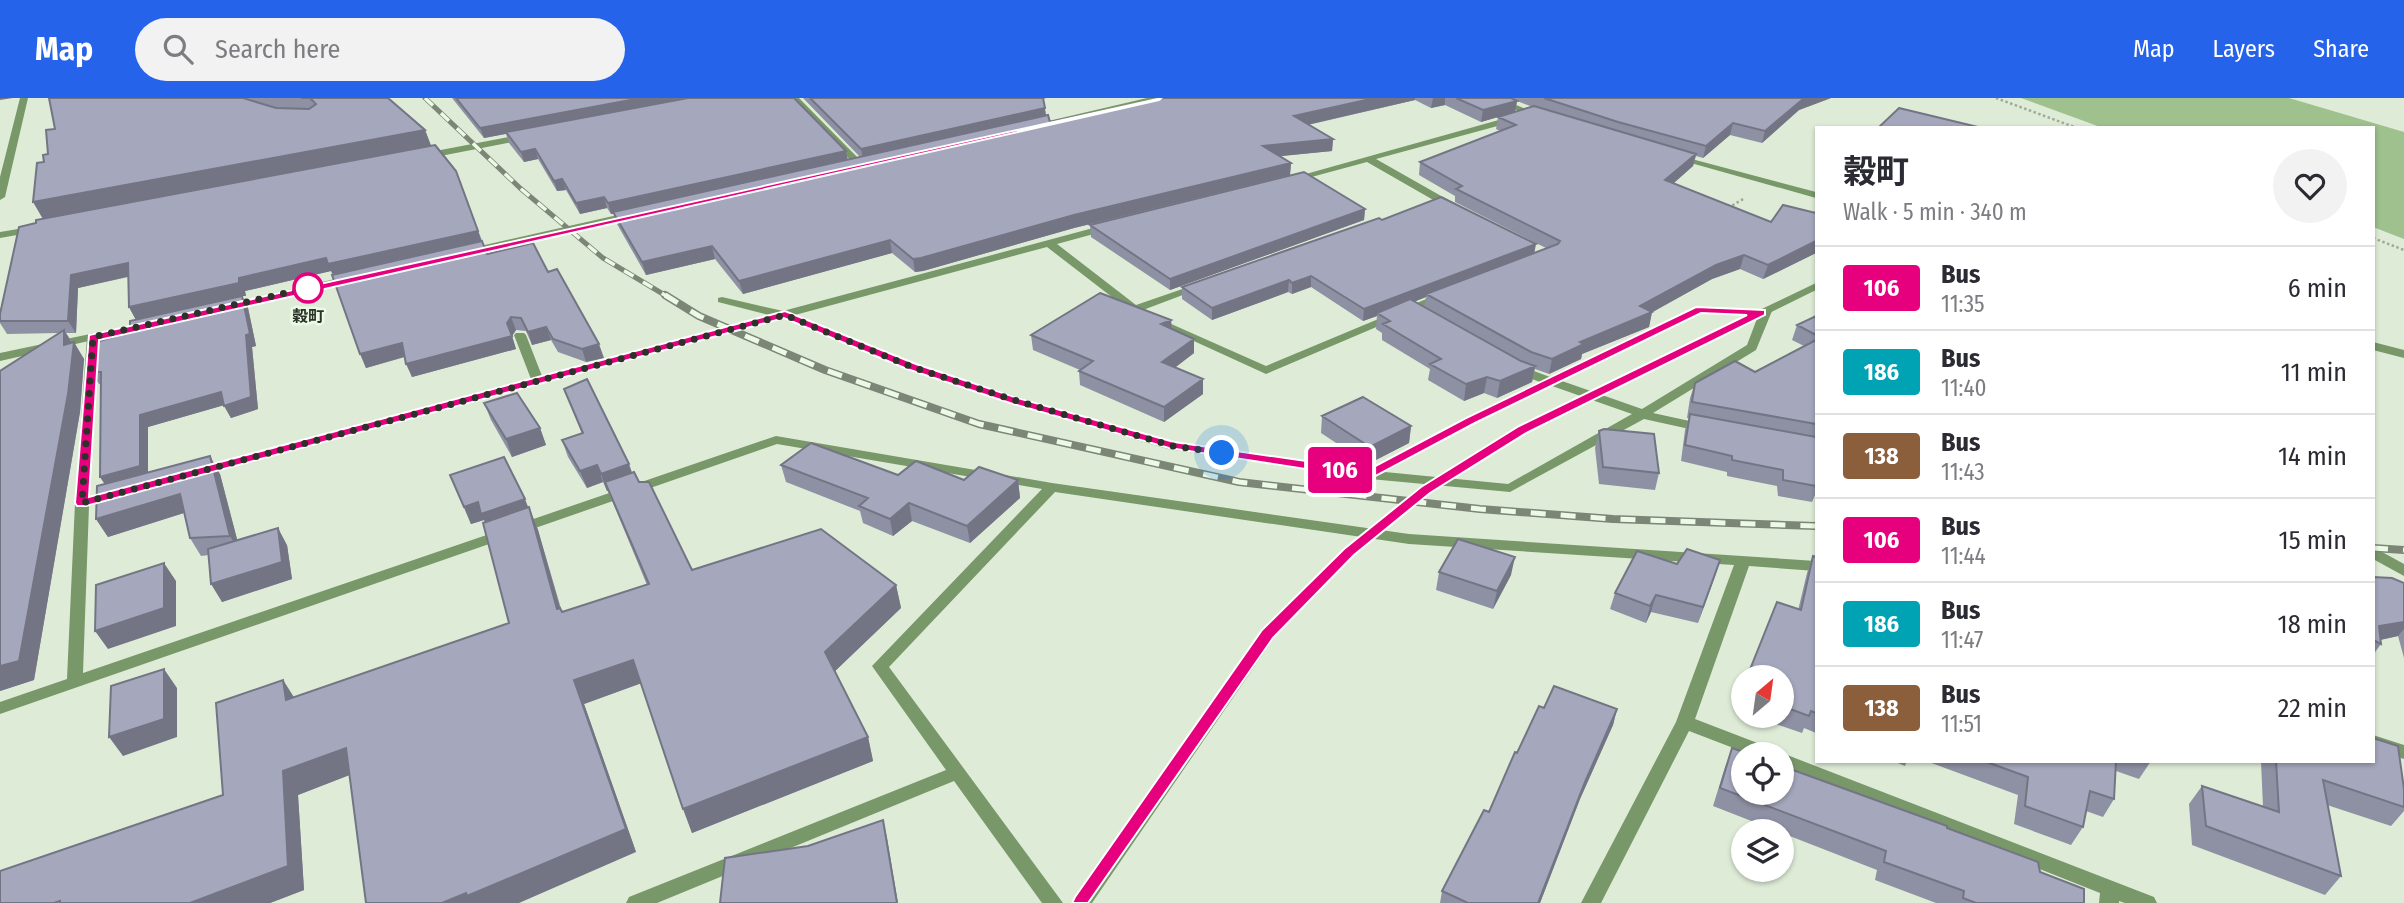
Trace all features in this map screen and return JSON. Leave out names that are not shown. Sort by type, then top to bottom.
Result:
[{"type":"street","points":[[0,197],[24,98]]},
{"type":"street","points":[[794,98],[859,164]]},
{"type":"street","points":[[1026,127],[1159,98]]},
{"type":"street","points":[[1492,98],[1544,117]]},
{"type":"street","points":[[1276,184],[1531,113]]},
{"type":"street","points":[[416,158],[541,134]]},
{"type":"street","points":[[1669,154],[1815,195]]},
{"type":"street","points":[[1370,160],[1464,212]]},
{"type":"street","points":[[847,167],[870,162]]},
{"type":"street","points":[[1427,205],[1439,200]]},
{"type":"street","points":[[450,256],[645,212]]},
{"type":"street","points":[[189,475],[1115,225]]},
{"type":"street","points":[[0,235],[46,227]]},
{"type":"street","points":[[1048,242],[1133,310],[1266,370],[1414,311],[1460,289]]},
{"type":"street","points":[[212,310],[371,274]]},
{"type":"street","points":[[1133,310],[1210,283]]},
{"type":"street","points":[[1081,903],[1268,634],[1349,552],[1425,490],[1523,429],[1815,286]]},
{"type":"street","points":[[722,300],[785,315],[912,367],[1173,446],[1370,475],[1510,488],[1641,415],[1752,347],[1763,312]]},
{"type":"street","points":[[1370,475],[1471,420],[1700,309],[1763,312]]},
{"type":"street","points":[[0,357],[160,322]]},
{"type":"street","points":[[520,335],[538,382]]},
{"type":"street","points":[[75,680],[82,503],[93,337]]},
{"type":"street","points":[[2375,347],[2404,354]]},
{"type":"street","points":[[1500,359],[1523,372],[1641,415],[1660,421],[1712,429]]},
{"type":"street","points":[[0,708],[776,440],[1052,487],[1409,539],[1815,566]]},
{"type":"street","points":[[1052,487],[880,666],[1053,903]]},
{"type":"street","points":[[82,503],[122,493]]},
{"type":"street","points":[[2375,553],[2404,571]]},
{"type":"street","points":[[1591,903],[1685,722],[1743,562]]},
{"type":"street","points":[[1685,722],[1736,742]]},
{"type":"street","points":[[2375,742],[2404,752]]},
{"type":"street","points":[[1794,765],[2110,896],[2147,903]]},
{"type":"street","points":[[636,903],[956,773]]},
{"type":"path","points":[[1996,98],[2072,126]]},
{"type":"path","points":[[2375,239],[2404,250]]},
{"type":"green space","points":[[2021,98],[2289,98],[2404,132],[2404,239],[2375,228],[2375,126],[2098,126]]},
{"type":"building","points":[[49,98],[243,98],[276,108],[309,109],[316,104],[310,98],[388,98],[425,130],[33,202],[37,163],[44,162],[43,155],[48,154],[46,130],[55,129]]},
{"type":"building","points":[[456,98],[641,98],[480,128]]},
{"type":"building","points":[[688,98],[794,98],[846,151],[608,203],[604,197],[576,203],[562,179],[554,181],[535,149],[521,152],[506,132]]},
{"type":"building","points":[[810,98],[1043,98],[1045,108],[861,149]]},
{"type":"building","points":[[1164,98],[1375,98],[1294,116],[1333,139],[1263,146],[1291,163],[1074,215],[921,258],[913,259],[890,240],[739,281],[712,246],[642,262],[613,212],[1048,115],[1050,122]]},
{"type":"building","points":[[1456,98],[1511,98],[1517,101],[1483,110]]},
{"type":"building","points":[[1544,98],[1805,98],[1765,131],[1733,123],[1706,146]]},
{"type":"building","points":[[1534,106],[1696,154],[1665,180],[1771,222],[1783,205],[1815,213],[1815,242],[1768,265],[1744,255],[1716,265],[1640,306],[1652,312],[1580,342],[1584,344],[1552,359],[1531,352],[1426,294],[1560,241],[1456,189],[1462,186],[1420,162],[1516,125],[1498,117]]},
{"type":"building","points":[[1899,108],[1974,126],[1880,126]]},
{"type":"building","points":[[435,145],[456,171],[478,231],[328,264],[326,258],[239,278],[239,283],[129,307],[128,263],[71,275],[68,321],[0,321],[19,227],[36,223],[36,220]]},
{"type":"building","points":[[1304,172],[1365,209],[1170,279],[1090,225]]},
{"type":"building","points":[[1441,197],[1536,244],[1364,309],[1311,276],[1292,283],[1289,280],[1212,308],[1182,287],[1379,218],[1382,220]]},
{"type":"building","points":[[482,241],[487,254],[533,243],[548,272],[557,269],[599,344],[582,349],[553,339],[546,327],[528,332],[521,318],[511,317],[507,323],[512,336],[406,364],[402,343],[360,354],[332,275]]},
{"type":"building","points":[[1100,293],[1171,320],[1161,324],[1194,339],[1162,362],[1203,379],[1164,407],[1079,371],[1093,361],[1031,335]]},
{"type":"building","points":[[242,296],[250,334],[246,335],[251,397],[224,406],[221,392],[140,415],[140,466],[100,477],[101,372],[91,372],[93,343],[130,332],[130,321]]},
{"type":"building","points":[[1410,299],[1521,361],[1535,366],[1500,381],[1487,377],[1466,384],[1430,364],[1441,359],[1383,324],[1390,321],[1377,313]]},
{"type":"building","points":[[1815,316],[1815,334],[1797,325]]},
{"type":"building","points":[[64,330],[64,345],[74,342],[68,394],[19,661],[0,666],[0,371]]},
{"type":"building","points":[[1815,341],[1815,424],[1692,402],[1695,383],[1735,361],[1755,372]]},
{"type":"building","points":[[587,379],[629,464],[601,474],[597,465],[580,471],[562,440],[583,433],[564,389]]},
{"type":"building","points":[[517,393],[540,428],[506,439],[484,403]]},
{"type":"building","points":[[1363,397],[1411,426],[1370,447],[1322,416]]},
{"type":"building","points":[[1690,414],[1815,437],[1815,486],[1783,480],[1783,470],[1732,460],[1732,456],[1685,445]]},
{"type":"building","points":[[1604,429],[1654,434],[1659,473],[1603,467],[1599,431]]},
{"type":"building","points":[[811,443],[898,475],[916,461],[964,480],[979,467],[1018,480],[967,526],[909,503],[890,519],[859,506],[868,498],[781,465]]},
{"type":"building","points":[[210,456],[230,536],[190,538],[180,494],[96,519],[97,486]]},
{"type":"building","points":[[504,457],[525,499],[481,514],[478,502],[464,507],[450,475]]},
{"type":"building","points":[[634,472],[639,482],[649,482],[692,570],[821,529],[896,585],[825,652],[868,737],[683,809],[633,660],[574,680],[626,829],[467,896],[466,893],[442,903],[366,903],[346,748],[283,771],[288,866],[190,903],[0,903],[0,871],[223,795],[216,703],[283,680],[286,700],[509,623],[483,523],[529,507],[557,609],[560,608],[562,612],[649,584],[605,482]]},
{"type":"building","points":[[278,528],[282,562],[211,584],[208,549]]},
{"type":"building","points":[[1458,539],[1515,557],[1497,591],[1439,572]]},
{"type":"building","points":[[1687,549],[1720,560],[1703,607],[1656,595],[1650,606],[1615,593],[1637,551],[1677,564]]},
{"type":"building","points":[[1813,556],[1815,557],[1815,713],[1811,711],[1809,716],[1794,710],[1794,665],[1752,665],[1777,602],[1801,610]]},
{"type":"building","points":[[164,563],[164,608],[95,631],[96,585]]},
{"type":"building","points":[[2375,577],[2392,578],[2404,583],[2404,622],[2379,626],[2381,644],[2375,641]]},
{"type":"building","points":[[164,669],[164,719],[109,737],[111,686]]},
{"type":"building","points":[[1554,686],[1617,709],[1585,782],[1538,903],[1468,903],[1442,891],[1484,810],[1489,812],[1539,706],[1544,708]]},
{"type":"building","points":[[2375,739],[2398,746],[2404,807],[2323,780],[2341,876],[2206,826],[2202,786],[2279,812],[2276,763],[2375,763]]},
{"type":"building","points":[[1731,751],[1731,792],[1720,788]]},
{"type":"building","points":[[1990,763],[2116,763],[2114,799],[2090,791],[2083,827],[2025,806],[2028,777]]},
{"type":"building","points":[[1794,770],[2038,862],[2040,872],[2084,889],[2084,903],[1976,903],[1963,898],[1964,891],[1884,862],[1886,851],[1765,805],[1794,805]]},
{"type":"building","points":[[883,820],[897,903],[720,903],[725,858],[808,846]]},
{"type":"railway","points":[[425,98],[520,188],[603,258],[668,297]]},
{"type":"railway","points":[[665,295],[699,316],[825,370],[979,424],[1239,482],[1480,509],[1613,519],[1815,526]]},
{"type":"railway","points":[[2375,548],[2404,550]]},
{"type":"bus line","name":"106","points":[[1081,903],[1268,634],[1349,552],[1425,490],[1523,429],[1761,313],[1700,309],[1471,420],[1370,475],[1173,446],[912,367],[785,315],[82,503],[93,337],[1159,98]]},
{"type":"place","name":"穀町","points":[[308,288]]},
{"type":"route","points":[[308,288],[93,337],[82,503],[785,315],[912,367],[1014,400],[1173,446],[1222,453]]}]
